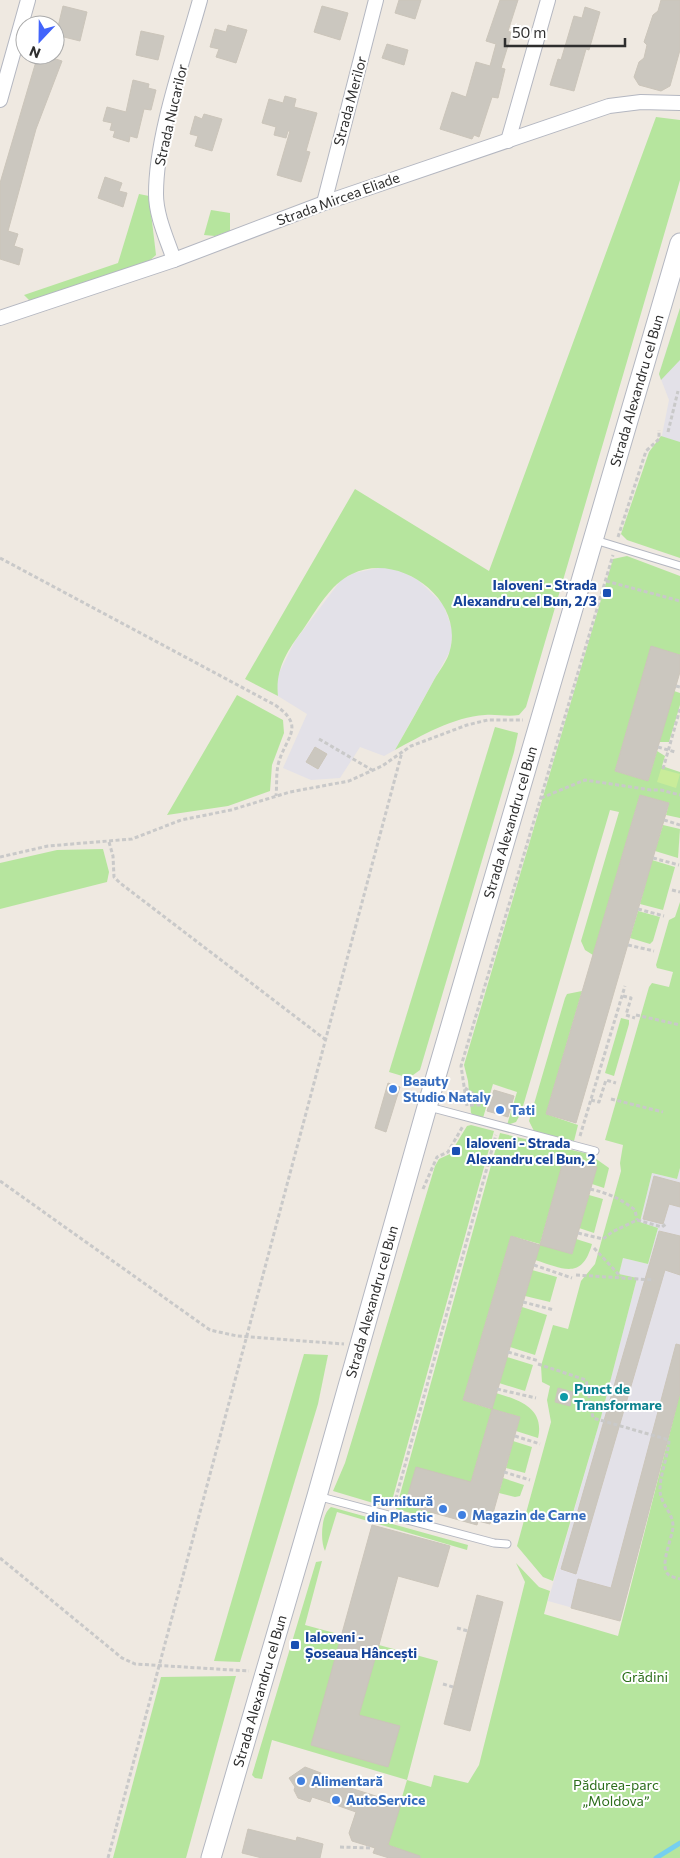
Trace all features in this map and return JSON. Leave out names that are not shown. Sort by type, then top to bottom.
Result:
[{"type":"main road","name":"Strada Alexandru cel Bun","points":[[211,1858],[317,1496],[427,1107],[680,243]]},
{"type":"street","points":[[0,100],[28,0]]},
{"type":"street","name":"Strada Nucarilor","points":[[174,260],[161,224],[156,195],[159,154],[200,0]]},
{"type":"street","name":"Strada Merilor","points":[[324,203],[376,0]]},
{"type":"street","points":[[508,141],[548,0]]},
{"type":"street","name":"Strada Mircea Eliade","points":[[0,318],[174,260],[324,203],[609,106],[641,102],[680,103]]},
{"type":"lane","points":[[593,539],[680,566]]},
{"type":"lane","points":[[427,1107],[595,1151]]},
{"type":"lane","points":[[317,1496],[494,1543],[507,1544]]},
{"type":"path","points":[[668,432],[678,391]]},
{"type":"path","points":[[468,1118],[466,1088],[461,1066],[616,546],[646,451],[659,439],[659,430]]},
{"type":"path","points":[[0,558],[275,705],[290,715],[292,723],[278,766],[276,796]]},
{"type":"path","points":[[606,581],[680,601]]},
{"type":"path","points":[[663,769],[680,709]]},
{"type":"path","points":[[0,857],[48,846],[132,839],[180,820],[231,810],[276,796],[349,781],[373,770],[411,746],[467,725],[488,720],[516,721],[540,718]]},
{"type":"path","points":[[319,739],[373,770]]},
{"type":"path","points":[[658,747],[675,752]]},
{"type":"path","points":[[108,1858],[402,752]]},
{"type":"path","points":[[541,798],[585,780],[662,790],[680,795]]},
{"type":"path","points":[[664,820],[680,825]]},
{"type":"path","points":[[109,842],[113,856],[114,877],[120,883],[326,1040]]},
{"type":"path","points":[[653,858],[679,865]]},
{"type":"path","points":[[672,890],[680,892]]},
{"type":"path","points":[[638,909],[664,916]]},
{"type":"path","points":[[628,945],[654,951]]},
{"type":"path","points":[[582,1128],[625,986]]},
{"type":"path","points":[[622,996],[631,998],[626,1016],[680,1026]]},
{"type":"path","points":[[591,1100],[599,1102],[606,1080],[616,1083]]},
{"type":"path","points":[[466,1088],[489,1105],[467,1106]]},
{"type":"path","points":[[611,1099],[662,1112]]},
{"type":"path","points":[[391,1516],[499,1126]]},
{"type":"path","points":[[0,1181],[210,1330],[248,1337],[360,1346]]},
{"type":"path","points":[[590,1189],[610,1194],[627,1204],[635,1210],[637,1220]]},
{"type":"path","points":[[578,1233],[603,1239],[612,1232],[637,1220],[662,1227],[666,1224]]},
{"type":"path","points":[[594,1248],[621,1278]]},
{"type":"path","points":[[534,1264],[572,1278]]},
{"type":"path","points":[[576,1276],[654,1280]]},
{"type":"path","points":[[523,1302],[554,1310]]},
{"type":"path","points":[[508,1352],[586,1380],[593,1418],[669,1440],[660,1490],[663,1504],[671,1514],[673,1526],[666,1557],[666,1570],[669,1575],[680,1579]]},
{"type":"path","points":[[497,1389],[536,1398]]},
{"type":"path","points":[[515,1436],[540,1444]]},
{"type":"path","points":[[504,1472],[530,1480]]},
{"type":"path","points":[[0,1558],[122,1658],[135,1664],[264,1672]]},
{"type":"path","points":[[457,1628],[468,1631]]},
{"type":"path","points":[[443,1684],[454,1687]]},
{"type":"path","points":[[340,1847],[371,1848]]},
{"type":"shaded area","points":[[680,308],[680,491],[649,452],[661,440],[669,400],[659,374]]},
{"type":"shaded area","points":[[378,568],[391,568],[418,580],[443,604],[453,631],[450,651],[395,750],[384,756],[360,747],[340,778],[311,780],[283,768],[307,714],[278,696],[276,679],[295,641],[341,580],[354,573]]},
{"type":"shaded area","points":[[680,1168],[680,1393],[620,1621],[548,1601],[601,1417],[637,1278],[619,1274],[623,1258],[648,1264],[658,1228],[640,1223],[652,1173],[677,1179]]},
{"type":"green space","points":[[656,117],[680,120],[680,180],[526,707],[519,715],[485,715],[461,719],[438,728],[395,750],[447,658],[452,631],[447,613],[437,597],[423,584],[407,574],[389,569],[370,569],[352,574],[344,578],[330,591],[283,661],[278,678],[278,696],[245,679],[355,489],[489,571]]},
{"type":"green space","points":[[139,194],[149,196],[156,255],[148,262],[32,303],[24,295],[118,263]]},
{"type":"green space","points":[[211,210],[230,213],[230,231],[215,236],[204,235]]},
{"type":"green space","points":[[680,308],[680,360],[661,380],[659,374]]},
{"type":"green space","points":[[661,436],[680,442],[680,558],[627,540],[621,534],[649,452]]},
{"type":"green space","points":[[627,556],[680,576],[680,655],[651,647],[615,771],[648,781],[657,751],[665,756],[662,766],[680,772],[680,818],[666,815],[669,803],[640,795],[593,955],[585,950],[581,941],[619,812],[610,810],[521,1113],[516,1122],[507,1125],[517,1092],[493,1084],[483,1118],[474,1116],[471,1113],[468,1081],[464,1065],[613,559]]},
{"type":"green space","points":[[674,691],[680,693],[680,705],[669,742],[659,742]]},
{"type":"green space","points":[[237,695],[283,720],[284,733],[272,765],[270,791],[228,806],[167,815]]},
{"type":"green space","points":[[495,727],[518,733],[514,752],[420,1070],[409,1078],[389,1072]]},
{"type":"green space","points":[[661,769],[680,774],[676,788],[657,782]]},
{"type":"green space","points":[[663,825],[680,829],[678,858],[655,851]]},
{"type":"green space","points":[[103,849],[109,872],[107,882],[0,909],[0,863],[57,850]]},
{"type":"green space","points":[[652,860],[675,867],[663,910],[640,904]]},
{"type":"green space","points":[[680,902],[680,1168],[677,1179],[652,1173],[640,1222],[658,1228],[648,1264],[623,1258],[619,1274],[637,1278],[601,1417],[553,1581],[543,1577],[517,1546],[551,1422],[547,1400],[550,1386],[542,1382],[541,1366],[553,1325],[568,1329],[581,1281],[595,1264],[621,1171],[620,1163],[623,1145],[605,1140],[649,987],[652,983],[669,987],[673,972],[657,968],[656,965],[669,920],[675,917]]},
{"type":"green space","points":[[638,911],[660,917],[653,941],[650,944],[630,938]]},
{"type":"green space","points":[[582,991],[546,1114],[578,1125],[574,1141],[534,1131],[529,1121],[565,998],[567,994]]},
{"type":"green space","points":[[621,1018],[629,1020],[629,1024],[614,1076],[605,1073]]},
{"type":"green space","points":[[471,1125],[494,1131],[390,1508],[333,1491],[345,1463],[435,1166],[439,1159],[450,1154],[467,1126]]},
{"type":"green space","points":[[500,1133],[589,1154],[609,1168],[604,1188],[592,1184],[564,1159],[540,1244],[511,1236],[463,1400],[491,1409],[496,1393],[521,1402],[534,1412],[538,1419],[538,1438],[516,1431],[520,1417],[492,1409],[471,1482],[405,1505],[433,1513],[429,1518],[396,1509]]},
{"type":"green space","points":[[589,1195],[603,1199],[594,1233],[579,1228]]},
{"type":"green space","points":[[576,1239],[592,1244],[583,1263],[571,1269],[535,1260],[540,1244],[572,1254]]},
{"type":"green space","points":[[532,1270],[557,1277],[550,1302],[525,1296]]},
{"type":"green space","points":[[522,1307],[547,1315],[535,1355],[510,1347]]},
{"type":"green space","points":[[304,1354],[328,1355],[318,1404],[240,1662],[214,1661]]},
{"type":"green space","points":[[507,1357],[533,1365],[525,1391],[499,1383]]},
{"type":"green space","points":[[680,1393],[680,1858],[397,1858],[400,1849],[388,1845],[407,1780],[431,1787],[434,1775],[468,1783],[479,1765],[525,1582],[516,1563],[539,1587],[550,1591],[544,1614],[618,1636]]},
{"type":"green space","points":[[513,1441],[532,1447],[525,1473],[506,1468]]},
{"type":"green space","points":[[503,1478],[524,1485],[520,1496],[515,1497],[499,1493]]},
{"type":"green space","points":[[331,1507],[468,1545],[467,1550],[337,1512],[325,1551],[322,1541],[322,1528],[325,1515]]},
{"type":"green space","points":[[322,1561],[305,1625],[438,1661],[407,1780],[272,1740],[262,1779],[255,1778],[252,1775],[316,1562]]},
{"type":"green space","points":[[236,1676],[186,1858],[113,1858],[161,1677]]},
{"type":"building","points":[[399,0],[421,0],[415,19],[395,13]]},
{"type":"building","points":[[500,0],[518,0],[508,31],[512,33],[501,68],[505,69],[498,98],[492,97],[479,137],[474,135],[472,139],[440,129],[452,92],[466,97],[476,62],[490,66],[496,44],[486,41]]},
{"type":"building","points":[[661,0],[680,0],[680,50],[670,86],[661,91],[639,85],[634,77],[639,62],[644,58],[647,45],[644,42],[653,15],[658,11]]},
{"type":"building","points":[[63,6],[87,12],[80,41],[65,37],[65,15],[61,15]]},
{"type":"building","points":[[322,6],[348,13],[340,40],[314,32]]},
{"type":"building","points":[[585,7],[600,12],[589,50],[586,49],[574,91],[550,85],[558,59],[561,60],[574,16],[582,18]]},
{"type":"building","points":[[228,25],[247,30],[236,63],[216,57],[219,49],[210,47],[215,29],[226,32]]},
{"type":"building","points":[[141,31],[164,36],[158,60],[136,55]]},
{"type":"building","points":[[387,44],[408,50],[404,65],[382,58]]},
{"type":"building","points":[[35,65],[60,65],[36,129],[8,231],[18,234],[14,246],[23,249],[19,265],[0,259],[0,183]]},
{"type":"building","points":[[133,80],[149,84],[148,88],[156,90],[151,110],[144,109],[137,138],[130,136],[129,142],[113,137],[115,131],[110,130],[112,123],[103,121],[107,107],[126,112]]},
{"type":"building","points":[[285,96],[296,99],[294,107],[317,113],[306,151],[310,152],[301,182],[277,175],[290,131],[288,131],[286,138],[274,135],[276,127],[262,123],[269,99],[283,103]]},
{"type":"building","points":[[204,114],[222,119],[212,151],[195,146],[198,136],[190,134],[195,116],[202,119]]},
{"type":"building","points":[[105,177],[122,183],[119,191],[127,193],[123,207],[98,198]]},
{"type":"building","points":[[651,646],[680,655],[680,672],[648,781],[615,771]]},
{"type":"building","points":[[315,747],[327,754],[318,769],[306,762]]},
{"type":"building","points":[[640,795],[669,803],[576,1123],[546,1114]]},
{"type":"building","points":[[388,1083],[400,1087],[386,1132],[375,1128]]},
{"type":"building","points":[[494,1090],[514,1096],[508,1117],[487,1111]]},
{"type":"building","points":[[564,1158],[597,1167],[572,1254],[540,1245]]},
{"type":"building","points":[[654,1176],[680,1183],[680,1207],[669,1204],[663,1224],[643,1219]]},
{"type":"building","points":[[659,1231],[680,1236],[680,1275],[665,1270],[576,1574],[561,1569]]},
{"type":"building","points":[[511,1236],[540,1245],[492,1409],[463,1400]]},
{"type":"building","points":[[676,1344],[680,1345],[680,1393],[620,1621],[571,1608],[578,1579],[611,1588]]},
{"type":"building","name":"Punct de Transformare","points":[[558,1388],[573,1392],[570,1406],[555,1402]]},
{"type":"building","points":[[492,1409],[520,1417],[490,1524],[478,1521],[477,1525],[405,1505],[416,1467],[471,1482]]},
{"type":"building","points":[[372,1525],[450,1546],[438,1587],[398,1576],[359,1715],[400,1726],[388,1767],[311,1745]]},
{"type":"building","points":[[477,1595],[503,1602],[470,1731],[444,1724]]},
{"type":"building","points":[[305,1767],[321,1773],[319,1778],[401,1804],[388,1845],[420,1856],[420,1858],[389,1858],[373,1853],[375,1848],[352,1841],[349,1833],[356,1812],[336,1805],[334,1801],[333,1804],[312,1797],[310,1802],[298,1798],[294,1790],[295,1787],[289,1778]]},
{"type":"building","points":[[248,1829],[296,1841],[297,1837],[323,1844],[320,1858],[262,1858],[242,1853]]},
{"type":"waterway","points":[[656,1858],[680,1843]]},
{"type":"place","name":"Ialoveni - Strada Alexandru cel Bun, 2/3","points":[[607,593]]},
{"type":"place","name":"Beauty Studio Nataly","points":[[393,1089]]},
{"type":"place","name":"Tati","points":[[500,1110]]},
{"type":"place","name":"Ialoveni - Strada Alexandru cel Bun, 2","points":[[456,1151]]},
{"type":"place","name":"Punct de Transformare","points":[[564,1397]]},
{"type":"place","name":"Furnitură din Plastic","points":[[443,1509]]},
{"type":"place","name":"Magazin de Carne","points":[[462,1515]]},
{"type":"place","name":"Ialoveni - Șoseaua Hâncești","points":[[295,1645]]},
{"type":"place","name":"Alimentară","points":[[301,1781]]},
{"type":"place","name":"AutoService","points":[[336,1800]]},
{"type":"park label","name":"Grădini","points":[[645,1677]]},
{"type":"park label","name":"Pădurea-parc „Moldova”","points":[[616,1794]]}]
